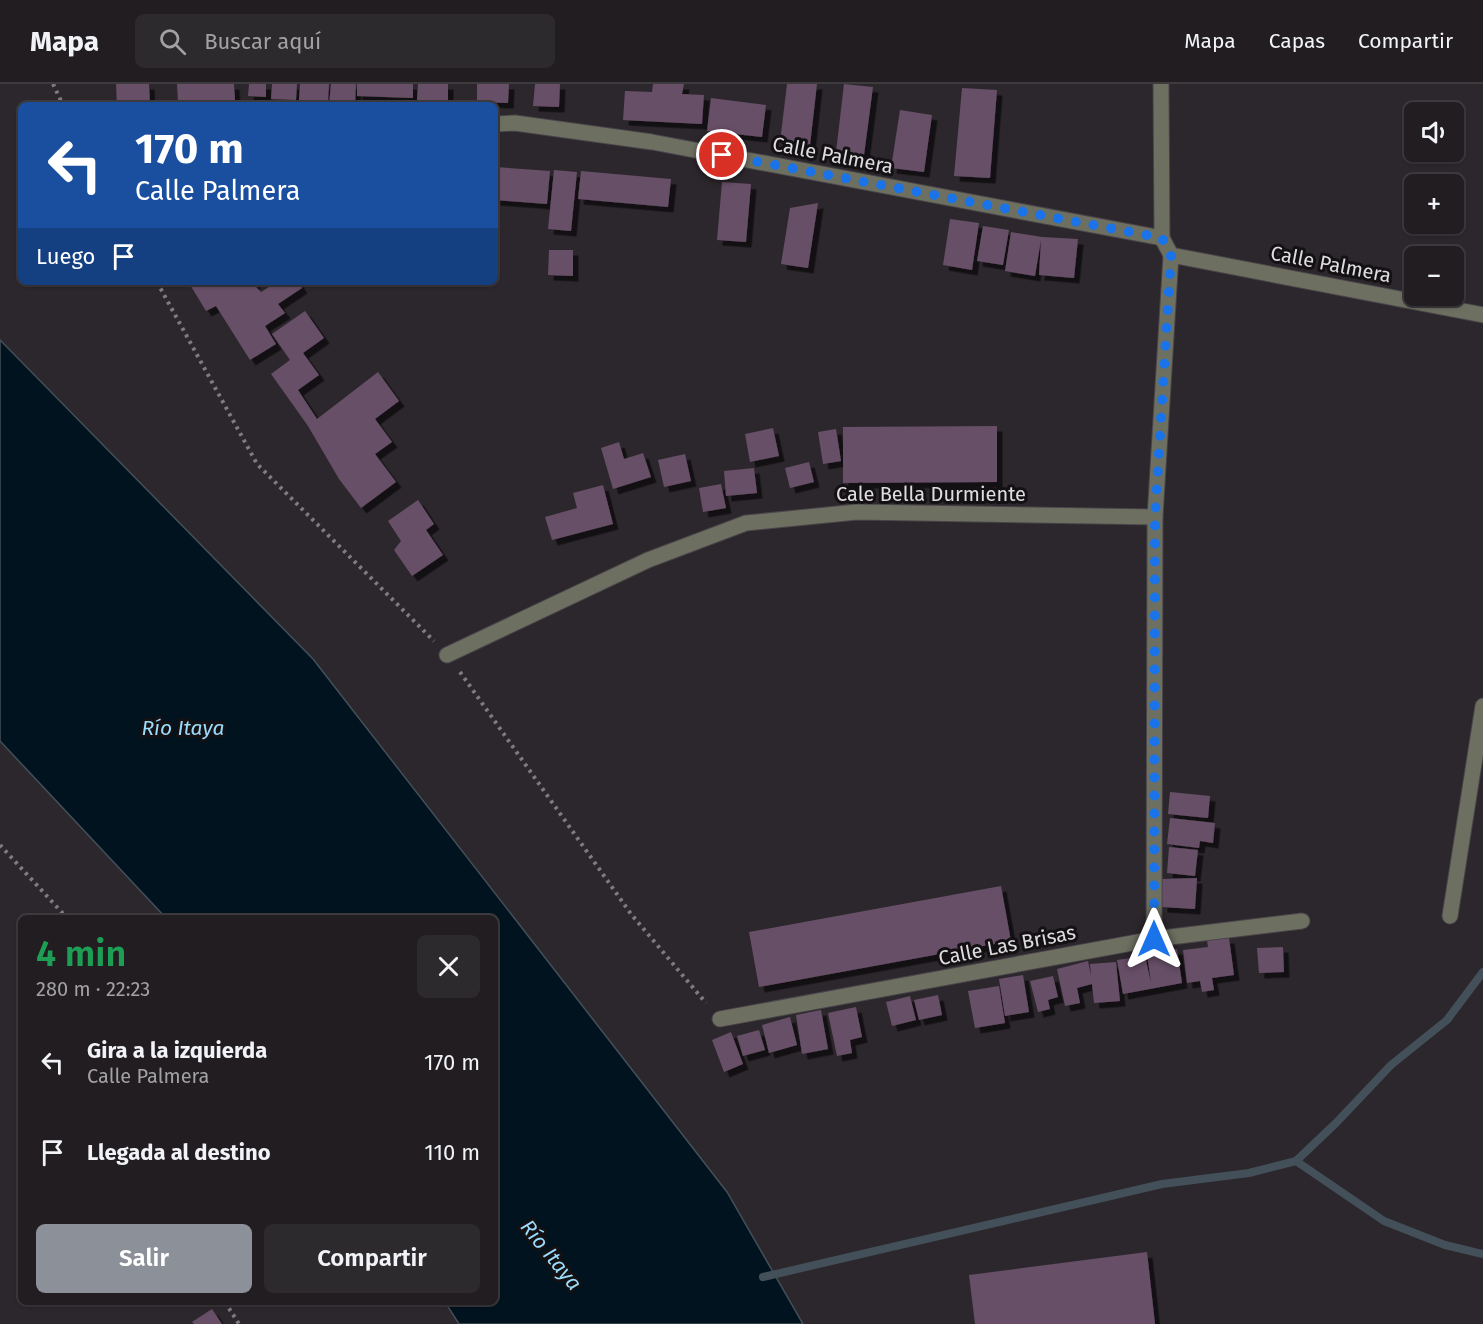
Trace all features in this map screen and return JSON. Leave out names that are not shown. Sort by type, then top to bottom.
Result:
[{"type":"street","points":[[1154,939],[1155,517],[1171,255],[1162,238],[1161,84]]},
{"type":"street","name":"Calle Palmera","points":[[498,124],[515,123],[652,142],[1162,238]]},
{"type":"street","name":"Calle Palmera","points":[[1171,255],[1483,315]]},
{"type":"street","name":"Cale Bella Durmiente","points":[[447,655],[648,560],[746,524],[857,512],[1155,517]]},
{"type":"street","points":[[1450,916],[1483,706]]},
{"type":"street","name":"Calle Las Brisas","points":[[720,1019],[1154,939],[1302,921]]},
{"type":"path","points":[[53,84],[62,102]]},
{"type":"path","points":[[159,285],[257,464],[447,655],[631,914],[720,1019]]},
{"type":"path","points":[[0,845],[64,915]]},
{"type":"path","points":[[227,1305],[239,1324]]},
{"type":"water","name":"Río Itaya","points":[[0,340],[313,659],[727,1192],[803,1324],[459,1324],[447,1305],[498,1305],[498,915],[163,915],[0,741]]},
{"type":"building","points":[[116,84],[149,84],[150,102],[117,102]]},
{"type":"building","points":[[177,84],[234,84],[235,100],[178,102]]},
{"type":"building","points":[[249,84],[266,84],[266,97],[248,96]]},
{"type":"building","points":[[272,84],[297,84],[296,100],[271,99]]},
{"type":"building","points":[[300,84],[329,84],[328,102],[299,100]]},
{"type":"building","points":[[331,84],[356,84],[355,102],[329,102]]},
{"type":"building","points":[[357,84],[413,84],[413,98],[357,96]]},
{"type":"building","points":[[418,84],[448,84],[448,101],[417,100]]},
{"type":"building","points":[[477,84],[509,84],[508,103],[477,102]]},
{"type":"building","points":[[535,84],[560,84],[559,107],[533,106]]},
{"type":"building","points":[[653,84],[684,84],[682,94],[704,95],[702,124],[623,120],[625,91],[652,92]]},
{"type":"building","points":[[787,84],[817,84],[810,145],[780,142]]},
{"type":"building","points":[[844,84],[873,87],[864,155],[836,152]]},
{"type":"building","points":[[962,88],[997,90],[990,178],[954,176]]},
{"type":"building","points":[[711,98],[766,105],[762,137],[707,131]]},
{"type":"building","points":[[900,110],[932,115],[924,172],[891,168]]},
{"type":"building","points":[[498,167],[550,171],[547,204],[498,200]]},
{"type":"building","points":[[554,170],[577,172],[571,231],[548,229]]},
{"type":"building","points":[[581,171],[671,179],[668,207],[578,199]]},
{"type":"building","points":[[722,182],[751,184],[746,242],[717,240]]},
{"type":"building","points":[[818,203],[808,268],[781,264],[790,208]]},
{"type":"building","points":[[950,219],[979,223],[972,270],[943,265]]},
{"type":"building","points":[[983,226],[1009,230],[1003,265],[977,261]]},
{"type":"building","points":[[1011,232],[1078,239],[1074,278],[1039,275],[1041,240],[1035,276],[1005,271]]},
{"type":"building","points":[[549,250],[573,250],[573,276],[548,275]]},
{"type":"building","points":[[190,285],[254,285],[261,292],[272,285],[300,285],[302,288],[278,304],[285,313],[265,326],[276,344],[250,360],[216,306],[206,311]]},
{"type":"building","points":[[305,311],[324,338],[303,353],[319,375],[298,390],[317,419],[378,372],[399,401],[375,419],[392,442],[375,454],[396,482],[361,508],[339,479],[308,426],[271,374],[290,360],[272,334]]},
{"type":"building","points":[[997,426],[997,482],[843,483],[843,427]]},
{"type":"building","points":[[773,428],[779,456],[750,462],[745,434]]},
{"type":"building","points":[[836,429],[841,461],[823,464],[818,432]]},
{"type":"building","points":[[619,442],[624,459],[643,453],[651,477],[613,489],[601,448]]},
{"type":"building","points":[[685,454],[691,481],[664,487],[658,460]]},
{"type":"building","points":[[809,462],[814,482],[790,488],[785,468]]},
{"type":"building","points":[[754,468],[757,493],[726,496],[724,471]]},
{"type":"building","points":[[721,484],[726,508],[703,512],[699,488]]},
{"type":"building","points":[[603,485],[613,524],[552,540],[545,517],[577,508],[573,493]]},
{"type":"building","points":[[418,500],[434,524],[426,530],[443,555],[412,576],[394,550],[401,541],[388,521]]},
{"type":"building","points":[[1170,792],[1210,796],[1208,818],[1168,814]]},
{"type":"building","points":[[1170,818],[1215,823],[1213,843],[1200,841],[1199,848],[1167,844]]},
{"type":"building","points":[[1169,847],[1198,850],[1195,876],[1167,873]]},
{"type":"building","points":[[1197,878],[1195,909],[1162,907],[1162,879]]},
{"type":"building","points":[[1001,886],[1011,941],[759,987],[749,932]]},
{"type":"building","points":[[1229,938],[1234,975],[1212,978],[1214,990],[1202,992],[1200,981],[1187,983],[1183,950],[1208,947],[1207,940]]},
{"type":"building","points":[[1283,947],[1284,972],[1259,973],[1257,948]]},
{"type":"building","points":[[1177,949],[1182,983],[1123,994],[1117,960],[1145,956],[1151,983],[1147,954]]},
{"type":"building","points":[[1088,961],[1091,976],[1090,964],[1116,962],[1120,1001],[1094,1003],[1092,984],[1077,988],[1080,1003],[1065,1006],[1057,969]]},
{"type":"building","points":[[1023,975],[1029,1012],[1005,1016],[999,979]]},
{"type":"building","points":[[1053,976],[1058,997],[1048,1000],[1050,1009],[1038,1012],[1030,981]]},
{"type":"building","points":[[999,986],[1005,1023],[975,1028],[968,991]]},
{"type":"building","points":[[938,995],[942,1015],[919,1020],[914,1000]]},
{"type":"building","points":[[910,996],[916,1020],[892,1026],[886,1002]]},
{"type":"building","points":[[856,1007],[862,1037],[850,1040],[852,1053],[837,1056],[828,1013]]},
{"type":"building","points":[[821,1010],[828,1049],[802,1054],[796,1015]]},
{"type":"building","points":[[790,1017],[797,1045],[769,1053],[762,1025]]},
{"type":"building","points":[[759,1030],[765,1050],[743,1056],[737,1036]]},
{"type":"building","points":[[731,1032],[743,1064],[724,1072],[712,1040]]},
{"type":"building","points":[[1147,1252],[1155,1324],[975,1324],[969,1275]]},
{"type":"building","points":[[212,1309],[222,1324],[194,1324],[192,1322]]},
{"type":"waterway","points":[[763,1277],[1162,1184],[1249,1173],[1296,1161],[1391,1065],[1447,1020],[1483,972]]},
{"type":"waterway","points":[[1296,1161],[1384,1221],[1445,1245],[1483,1254]]},
{"type":"route","points":[[722,155],[1162,238],[1171,255],[1155,517],[1154,939]]}]
